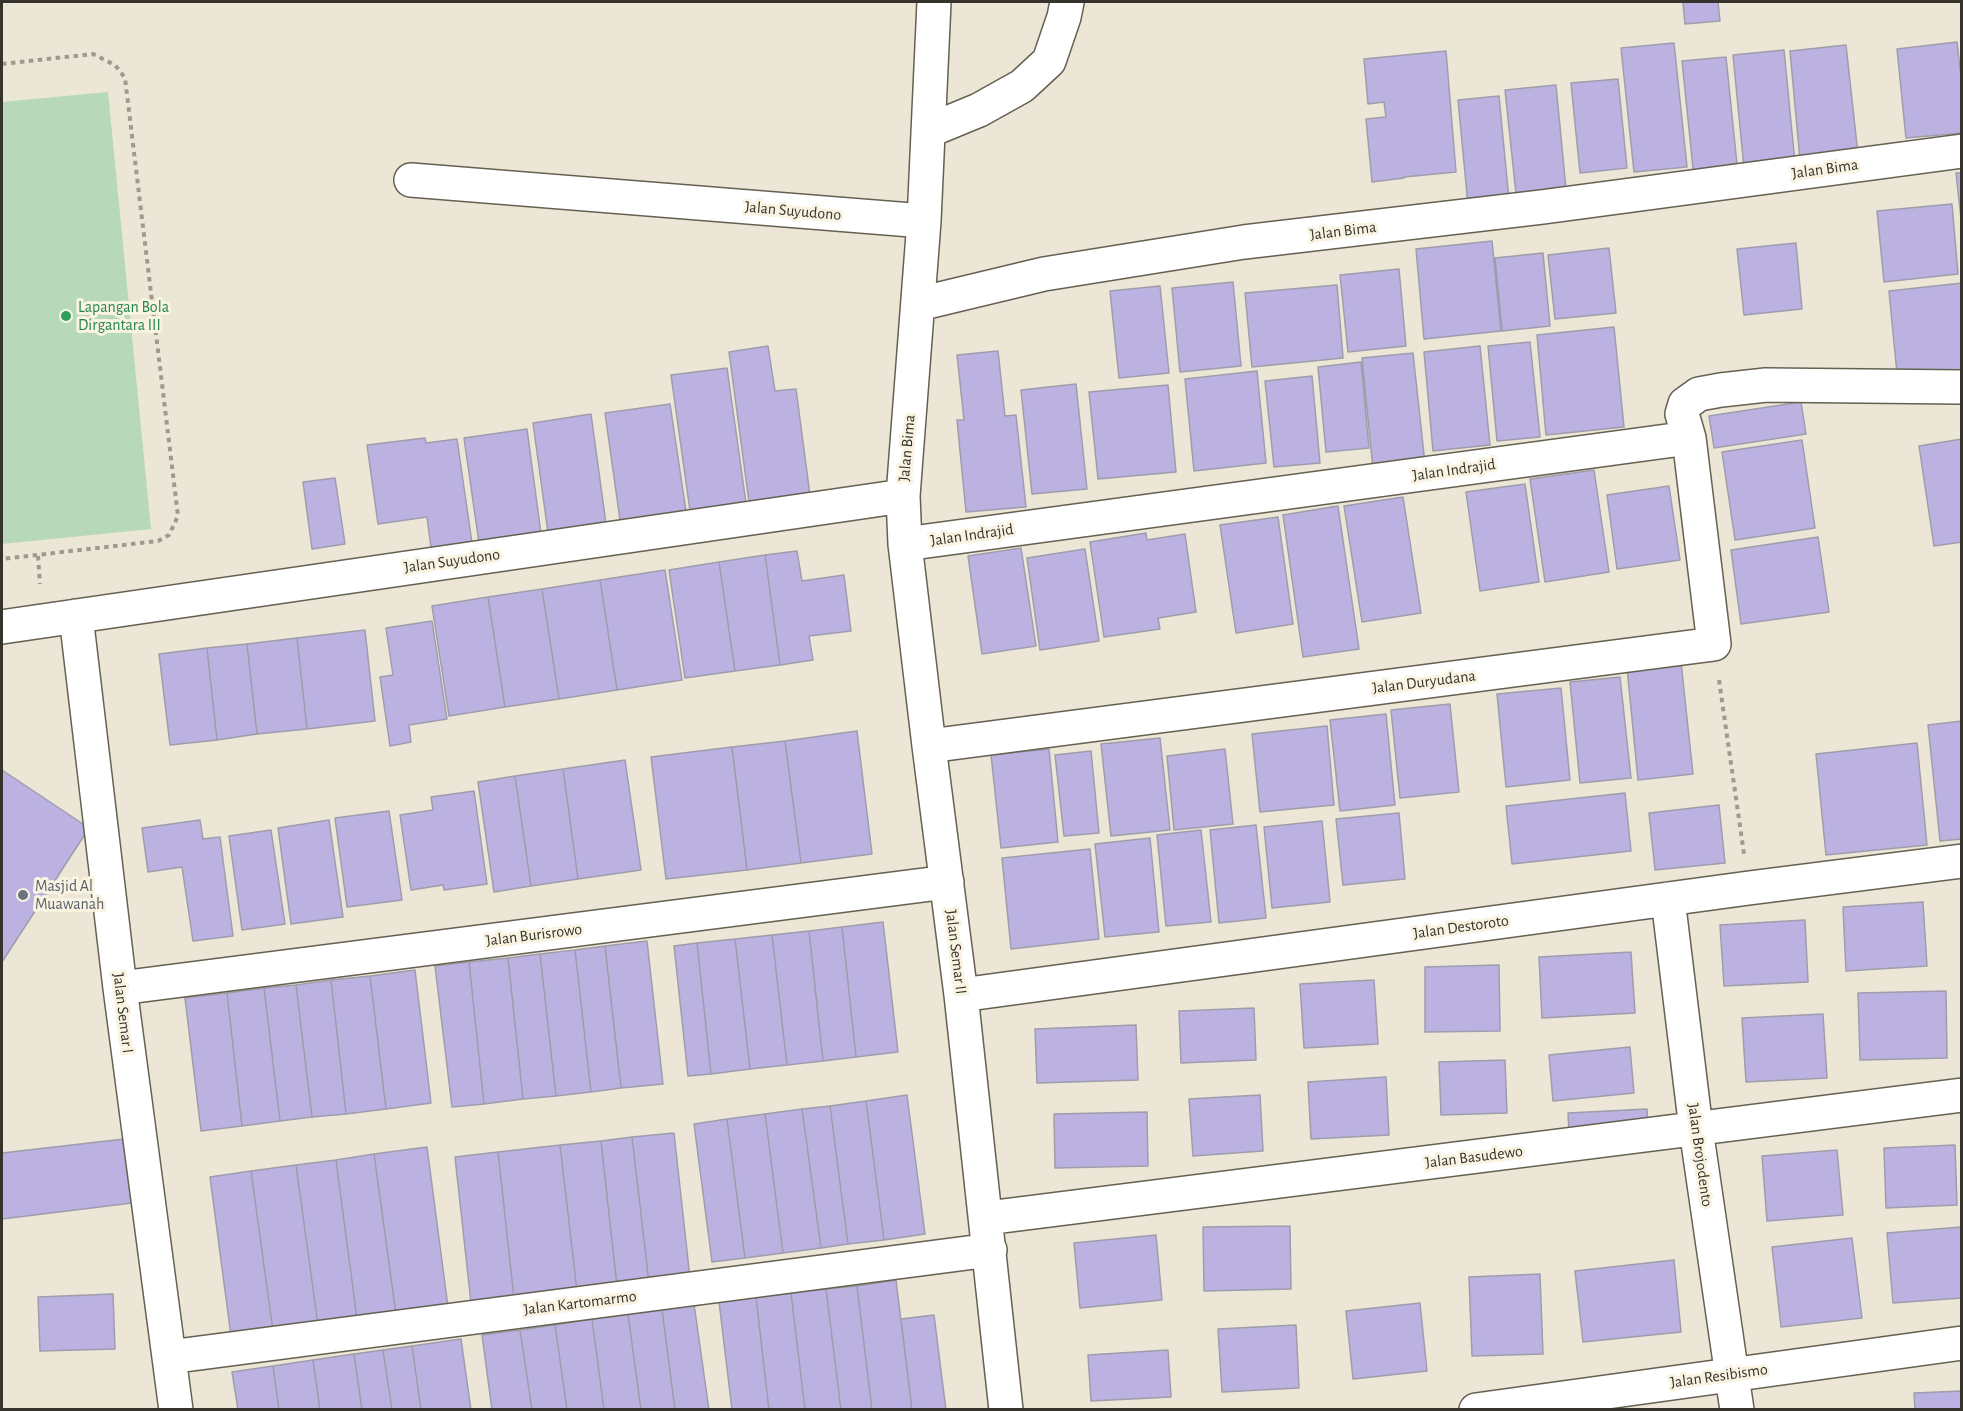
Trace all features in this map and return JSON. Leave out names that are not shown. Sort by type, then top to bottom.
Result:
[{"type":"street","points":[[919,304],[934,2]]},
{"type":"street","points":[[928,131],[979,110],[1022,86],[1050,61],[1067,2]]},
{"type":"street","name":"Jalan Bima","points":[[903,496],[919,304],[1044,274],[1244,242],[1542,207],[1962,151]]},
{"type":"street","name":"Jalan Suyudono","points":[[411,180],[924,221]]},
{"type":"street","points":[[1714,644],[1689,438],[1682,414],[1685,404],[1699,394],[1766,385],[1962,387]]},
{"type":"street","name":"Jalan Indrajid","points":[[905,544],[1689,438]]},
{"type":"street","name":"Jalan Suyudono","points":[[2,627],[903,496]]},
{"type":"street","name":"Jalan Semar II","points":[[903,496],[905,544],[962,995],[1006,1410]]},
{"type":"street","name":"Jalan Semar I","points":[[76,616],[120,988],[176,1410]]},
{"type":"street","name":"Jalan Duryudana","points":[[929,746],[1714,644]]},
{"type":"street","name":"Jalan Destoroto","points":[[962,995],[1962,861]]},
{"type":"street","name":"Jalan Burisrowo","points":[[120,988],[947,882]]},
{"type":"street","name":"Jalan Brojodento","points":[[1668,899],[1696,1128],[1737,1410]]},
{"type":"street","name":"Jalan Basudewo","points":[[988,1234],[1696,1128],[1962,1095]]},
{"type":"street","name":"Jalan Kartomarmo","points":[[169,1357],[988,1234]]},
{"type":"street","name":"Jalan Resibismo","points":[[1476,1410],[1962,1343]]},
{"type":"path","points":[[2,64],[93,54],[115,65],[125,78],[178,516],[169,535],[158,541],[2,559]]},
{"type":"path","points":[[1714,644],[1749,888]]},
{"type":"green space","name":"Lapangan Bola Dirgantara III","points":[[108,92],[151,529],[2,544],[2,102]]},
{"type":"building","points":[[1683,2],[1718,2],[1720,21],[1685,24]]},
{"type":"building","points":[[1957,42],[1962,85],[1962,133],[1906,138],[1897,49]]},
{"type":"building","points":[[1674,43],[1687,167],[1634,172],[1621,48]]},
{"type":"building","points":[[1846,45],[1858,154],[1800,160],[1790,51]]},
{"type":"building","points":[[1784,50],[1795,163],[1744,168],[1733,55]]},
{"type":"building","points":[[1446,51],[1456,172],[1372,182],[1366,119],[1386,117],[1384,102],[1368,104],[1364,59]]},
{"type":"building","points":[[1726,57],[1738,174],[1694,178],[1682,61]]},
{"type":"building","points":[[1618,79],[1627,168],[1580,173],[1571,83]]},
{"type":"building","points":[[1556,85],[1566,189],[1516,194],[1505,90]]},
{"type":"building","points":[[1499,96],[1509,200],[1468,205],[1458,100]]},
{"type":"building","points":[[1956,173],[1962,173],[1962,228]]},
{"type":"building","points":[[1952,204],[1958,274],[1884,282],[1877,211]]},
{"type":"building","points":[[1492,241],[1501,331],[1424,339],[1416,249]]},
{"type":"building","points":[[1796,243],[1802,309],[1744,315],[1737,249]]},
{"type":"building","points":[[1609,248],[1616,313],[1555,319],[1548,255]]},
{"type":"building","points":[[1543,253],[1550,326],[1502,331],[1495,258]]},
{"type":"building","points":[[1399,269],[1406,346],[1348,352],[1340,275]]},
{"type":"building","points":[[1233,282],[1241,366],[1180,372],[1172,288]]},
{"type":"building","points":[[1962,283],[1962,377],[1898,384],[1889,291]]},
{"type":"building","points":[[1337,285],[1343,358],[1252,367],[1245,293]]},
{"type":"building","points":[[1160,286],[1169,373],[1119,378],[1110,291]]},
{"type":"building","points":[[1614,327],[1624,427],[1546,435],[1537,335]]},
{"type":"building","points":[[1530,342],[1540,437],[1497,441],[1488,346]]},
{"type":"building","points":[[768,346],[775,391],[796,389],[810,495],[749,502],[729,352]]},
{"type":"building","points":[[1480,346],[1490,445],[1433,451],[1424,352]]},
{"type":"building","points":[[998,351],[1005,416],[1016,415],[1026,507],[966,512],[957,420],[964,420],[957,355]]},
{"type":"building","points":[[1413,353],[1425,464],[1373,469],[1362,358]]},
{"type":"building","points":[[1361,362],[1369,448],[1326,452],[1318,367]]},
{"type":"building","points":[[727,368],[747,510],[691,518],[671,375]]},
{"type":"building","points":[[1257,371],[1266,463],[1194,471],[1185,379]]},
{"type":"building","points":[[1312,376],[1320,463],[1274,467],[1265,381]]},
{"type":"building","points":[[1076,384],[1087,489],[1032,494],[1021,390]]},
{"type":"building","points":[[1168,385],[1176,472],[1098,479],[1089,392]]},
{"type":"building","points":[[1801,402],[1806,434],[1714,448],[1709,416]]},
{"type":"building","points":[[670,404],[686,511],[620,520],[605,413]]},
{"type":"building","points":[[591,414],[607,531],[549,540],[533,423]]},
{"type":"building","points":[[527,429],[542,541],[480,550],[464,438]]},
{"type":"building","points":[[425,438],[426,443],[457,439],[473,550],[432,555],[427,517],[378,524],[367,445]]},
{"type":"building","points":[[1962,439],[1962,542],[1934,546],[1919,446]]},
{"type":"building","points":[[1802,440],[1815,528],[1735,540],[1722,452]]},
{"type":"building","points":[[1594,470],[1609,572],[1545,582],[1530,479]]},
{"type":"building","points":[[335,478],[345,544],[312,549],[303,482]]},
{"type":"building","points":[[1525,484],[1539,582],[1480,591],[1466,492]]},
{"type":"building","points":[[1669,486],[1680,560],[1617,569],[1607,495]]},
{"type":"building","points":[[1403,497],[1421,613],[1362,622],[1344,506]]},
{"type":"building","points":[[1338,506],[1359,649],[1303,657],[1283,515]]},
{"type":"building","points":[[1278,517],[1293,624],[1236,633],[1220,525]]},
{"type":"building","points":[[1146,533],[1147,540],[1185,534],[1196,612],[1158,618],[1160,629],[1104,637],[1090,542]]},
{"type":"building","points":[[1818,537],[1829,612],[1741,624],[1731,550]]},
{"type":"building","points":[[1021,548],[1036,646],[982,654],[968,556]]},
{"type":"building","points":[[1085,549],[1099,641],[1040,650],[1027,558]]},
{"type":"building","points":[[797,551],[802,581],[844,575],[851,631],[809,636],[813,660],[780,665],[765,555]]},
{"type":"building","points":[[765,555],[780,665],[735,671],[719,562]]},
{"type":"building","points":[[719,562],[735,671],[685,678],[669,570]]},
{"type":"building","points":[[665,570],[682,680],[617,690],[600,580]]},
{"type":"building","points":[[600,580],[617,690],[559,699],[542,589]]},
{"type":"building","points":[[542,589],[559,699],[505,707],[488,597]]},
{"type":"building","points":[[488,597],[505,707],[449,716],[432,606]]},
{"type":"building","points":[[432,621],[447,719],[409,725],[411,742],[390,746],[380,677],[393,675],[386,628]]},
{"type":"building","points":[[365,630],[375,721],[307,729],[297,638]]},
{"type":"building","points":[[297,638],[307,729],[257,734],[247,644]]},
{"type":"building","points":[[247,644],[257,734],[217,740],[207,648]]},
{"type":"building","points":[[207,648],[217,740],[170,745],[159,654]]},
{"type":"building","points":[[1681,662],[1693,774],[1638,780],[1627,668]]},
{"type":"building","points":[[1620,677],[1631,778],[1580,783],[1570,682]]},
{"type":"building","points":[[1561,688],[1570,780],[1506,787],[1497,694]]},
{"type":"building","points":[[1450,704],[1459,792],[1400,798],[1391,710]]},
{"type":"building","points":[[1386,714],[1395,805],[1340,811],[1330,720]]},
{"type":"building","points":[[1962,721],[1962,839],[1940,841],[1928,725]]},
{"type":"building","points":[[1327,726],[1334,805],[1260,812],[1252,734]]},
{"type":"building","points":[[857,731],[872,854],[801,863],[785,741]]},
{"type":"building","points":[[1160,738],[1170,830],[1111,836],[1101,744]]},
{"type":"building","points":[[785,741],[801,863],[747,870],[732,747]]},
{"type":"building","points":[[1917,743],[1927,845],[1826,855],[1816,754]]},
{"type":"building","points":[[732,747],[747,870],[666,879],[651,757]]},
{"type":"building","points":[[1049,749],[1058,842],[1001,848],[991,755]]},
{"type":"building","points":[[1225,749],[1233,824],[1174,830],[1167,756]]},
{"type":"building","points":[[1091,751],[1099,833],[1064,836],[1055,755]]},
{"type":"building","points":[[625,760],[641,870],[578,879],[563,769]]},
{"type":"building","points":[[563,769],[578,879],[531,886],[515,776]]},
{"type":"building","name":"Masjid Al Muawanah","points":[[2,770],[89,828],[2,962]]},
{"type":"building","points":[[515,776],[531,886],[494,892],[478,782]]},
{"type":"building","points":[[474,791],[487,884],[444,890],[443,885],[411,890],[400,815],[433,810],[431,797]]},
{"type":"building","points":[[1625,793],[1631,851],[1512,864],[1506,806]]},
{"type":"building","points":[[1719,805],[1725,863],[1655,870],[1649,813]]},
{"type":"building","points":[[389,811],[402,900],[347,907],[335,818]]},
{"type":"building","points":[[1399,813],[1405,879],[1343,885],[1336,819]]},
{"type":"building","points":[[200,820],[203,839],[220,837],[233,936],[193,941],[182,867],[148,872],[142,828]]},
{"type":"building","points":[[329,820],[343,917],[291,924],[278,828]]},
{"type":"building","points":[[1322,821],[1330,902],[1272,908],[1264,827]]},
{"type":"building","points":[[1256,825],[1266,918],[1219,923],[1210,830]]},
{"type":"building","points":[[271,830],[285,924],[242,930],[229,836]]},
{"type":"building","points":[[1201,830],[1211,922],[1166,926],[1157,835]]},
{"type":"building","points":[[1150,838],[1159,932],[1105,937],[1095,844]]},
{"type":"building","points":[[1090,849],[1099,939],[1011,949],[1002,858]]},
{"type":"building","points":[[1923,902],[1927,966],[1846,971],[1843,907]]},
{"type":"building","points":[[1805,920],[1808,982],[1724,986],[1720,925]]},
{"type":"building","points":[[883,922],[898,1052],[856,1057],[842,927]]},
{"type":"building","points":[[842,927],[856,1057],[823,1061],[809,931]]},
{"type":"building","points":[[809,931],[823,1061],[787,1065],[772,935]]},
{"type":"building","points":[[772,935],[787,1065],[750,1069],[735,939]]},
{"type":"building","points":[[735,939],[750,1069],[711,1074],[697,943]]},
{"type":"building","points":[[647,941],[663,1084],[621,1088],[605,946]]},
{"type":"building","points":[[697,943],[711,1074],[688,1076],[674,946]]},
{"type":"building","points":[[605,946],[621,1088],[591,1092],[575,950]]},
{"type":"building","points":[[575,950],[591,1092],[556,1096],[540,954]]},
{"type":"building","points":[[1631,952],[1635,1013],[1542,1018],[1539,957]]},
{"type":"building","points":[[540,954],[556,1096],[523,1099],[508,958]]},
{"type":"building","points":[[508,958],[523,1099],[484,1104],[469,962]]},
{"type":"building","points":[[469,962],[484,1104],[452,1107],[435,966]]},
{"type":"building","points":[[1499,965],[1500,1031],[1425,1032],[1425,967]]},
{"type":"building","points":[[415,970],[431,1103],[386,1109],[370,976]]},
{"type":"building","points":[[370,976],[386,1109],[346,1114],[331,980]]},
{"type":"building","points":[[331,980],[346,1114],[312,1117],[296,985]]},
{"type":"building","points":[[1374,980],[1378,1044],[1304,1048],[1300,984]]},
{"type":"building","points":[[296,985],[312,1117],[280,1121],[264,988]]},
{"type":"building","points":[[264,988],[280,1121],[242,1126],[227,993]]},
{"type":"building","points":[[1946,991],[1947,1058],[1860,1060],[1858,993]]},
{"type":"building","points":[[227,993],[242,1126],[201,1131],[185,998]]},
{"type":"building","points":[[1254,1008],[1256,1060],[1181,1063],[1179,1011]]},
{"type":"building","points":[[1823,1014],[1827,1078],[1746,1082],[1742,1018]]},
{"type":"building","points":[[1136,1025],[1138,1080],[1037,1083],[1035,1029]]},
{"type":"building","points":[[1630,1047],[1634,1093],[1553,1101],[1549,1055]]},
{"type":"building","points":[[1505,1060],[1507,1113],[1441,1115],[1439,1062]]},
{"type":"building","points":[[1386,1077],[1389,1135],[1311,1139],[1308,1082]]},
{"type":"building","points":[[907,1095],[925,1234],[884,1240],[866,1101]]},
{"type":"building","points":[[1260,1095],[1263,1151],[1193,1156],[1189,1099]]},
{"type":"building","points":[[866,1101],[884,1240],[848,1244],[830,1106]]},
{"type":"building","points":[[830,1106],[848,1244],[821,1248],[802,1109]]},
{"type":"building","points":[[802,1109],[821,1248],[783,1253],[765,1114]]},
{"type":"building","points":[[1647,1109],[1648,1130],[1569,1133],[1568,1113]]},
{"type":"building","points":[[1147,1112],[1148,1166],[1055,1168],[1054,1114]]},
{"type":"building","points":[[765,1114],[783,1253],[745,1258],[727,1119]]},
{"type":"building","points":[[727,1119],[745,1258],[712,1262],[694,1124]]},
{"type":"building","points":[[674,1133],[690,1278],[649,1283],[632,1137]]},
{"type":"building","points":[[632,1137],[649,1283],[617,1286],[601,1141]]},
{"type":"building","points":[[124,1139],[132,1203],[2,1219],[2,1153]]},
{"type":"building","points":[[601,1141],[617,1286],[577,1291],[560,1145]]},
{"type":"building","points":[[560,1145],[577,1291],[514,1298],[498,1152]]},
{"type":"building","points":[[1955,1145],[1957,1205],[1886,1208],[1884,1148]]},
{"type":"building","points":[[427,1147],[448,1307],[396,1314],[374,1154]]},
{"type":"building","points":[[1837,1150],[1843,1215],[1767,1221],[1762,1156]]},
{"type":"building","points":[[498,1152],[514,1298],[471,1303],[455,1157]]},
{"type":"building","points":[[374,1154],[396,1314],[357,1319],[336,1160]]},
{"type":"building","points":[[336,1160],[357,1319],[318,1325],[296,1165]]},
{"type":"building","points":[[296,1165],[318,1325],[273,1331],[251,1171]]},
{"type":"building","points":[[251,1171],[273,1331],[231,1336],[210,1177]]},
{"type":"building","points":[[1290,1226],[1291,1289],[1204,1291],[1203,1227]]},
{"type":"building","points":[[1961,1227],[1962,1298],[1893,1303],[1887,1233]]},
{"type":"building","points":[[1156,1235],[1162,1300],[1080,1308],[1074,1243]]},
{"type":"building","points":[[1852,1238],[1862,1318],[1781,1327],[1772,1247]]},
{"type":"building","points":[[1674,1260],[1681,1332],[1583,1342],[1575,1271]]},
{"type":"building","points":[[1540,1274],[1543,1354],[1472,1356],[1469,1277]]},
{"type":"building","points":[[896,1280],[912,1410],[872,1410],[857,1286]]},
{"type":"building","points":[[857,1286],[872,1410],[841,1410],[826,1289]]},
{"type":"building","points":[[826,1289],[841,1410],[805,1410],[791,1293]]},
{"type":"building","points":[[791,1293],[805,1410],[769,1410],[756,1297]]},
{"type":"building","points":[[113,1294],[115,1349],[40,1351],[38,1297]]},
{"type":"building","points":[[756,1297],[769,1410],[732,1410],[719,1302]]},
{"type":"building","points":[[1420,1303],[1427,1371],[1353,1379],[1346,1311]]},
{"type":"building","points":[[694,1304],[709,1410],[675,1410],[662,1309]]},
{"type":"building","points":[[662,1309],[675,1410],[641,1410],[628,1314]]},
{"type":"building","points":[[628,1314],[641,1410],[604,1410],[592,1319]]},
{"type":"building","points":[[934,1315],[946,1410],[912,1410],[901,1319]]},
{"type":"building","points":[[592,1319],[604,1410],[567,1410],[555,1325]]},
{"type":"building","points":[[555,1325],[567,1410],[532,1410],[520,1330]]},
{"type":"building","points":[[1296,1325],[1299,1388],[1222,1392],[1218,1329]]},
{"type":"building","points":[[520,1330],[532,1410],[492,1410],[482,1335]]},
{"type":"building","points":[[461,1339],[471,1410],[421,1410],[412,1346]]},
{"type":"building","points":[[412,1346],[421,1410],[392,1410],[383,1350]]},
{"type":"building","points":[[383,1350],[392,1410],[362,1410],[354,1354]]},
{"type":"building","points":[[1168,1350],[1171,1397],[1091,1401],[1088,1355]]},
{"type":"building","points":[[354,1354],[362,1410],[320,1410],[313,1360]]},
{"type":"building","points":[[313,1360],[320,1410],[279,1410],[273,1366]]},
{"type":"building","points":[[273,1366],[279,1410],[238,1410],[232,1372]]},
{"type":"building","points":[[1962,1391],[1962,1410],[1915,1410],[1914,1393]]},
{"type":"place","name":"Lapangan Bola Dirgantara III","points":[[66,316]]},
{"type":"place","name":"Masjid Al Muawanah","points":[[23,895]]}]
